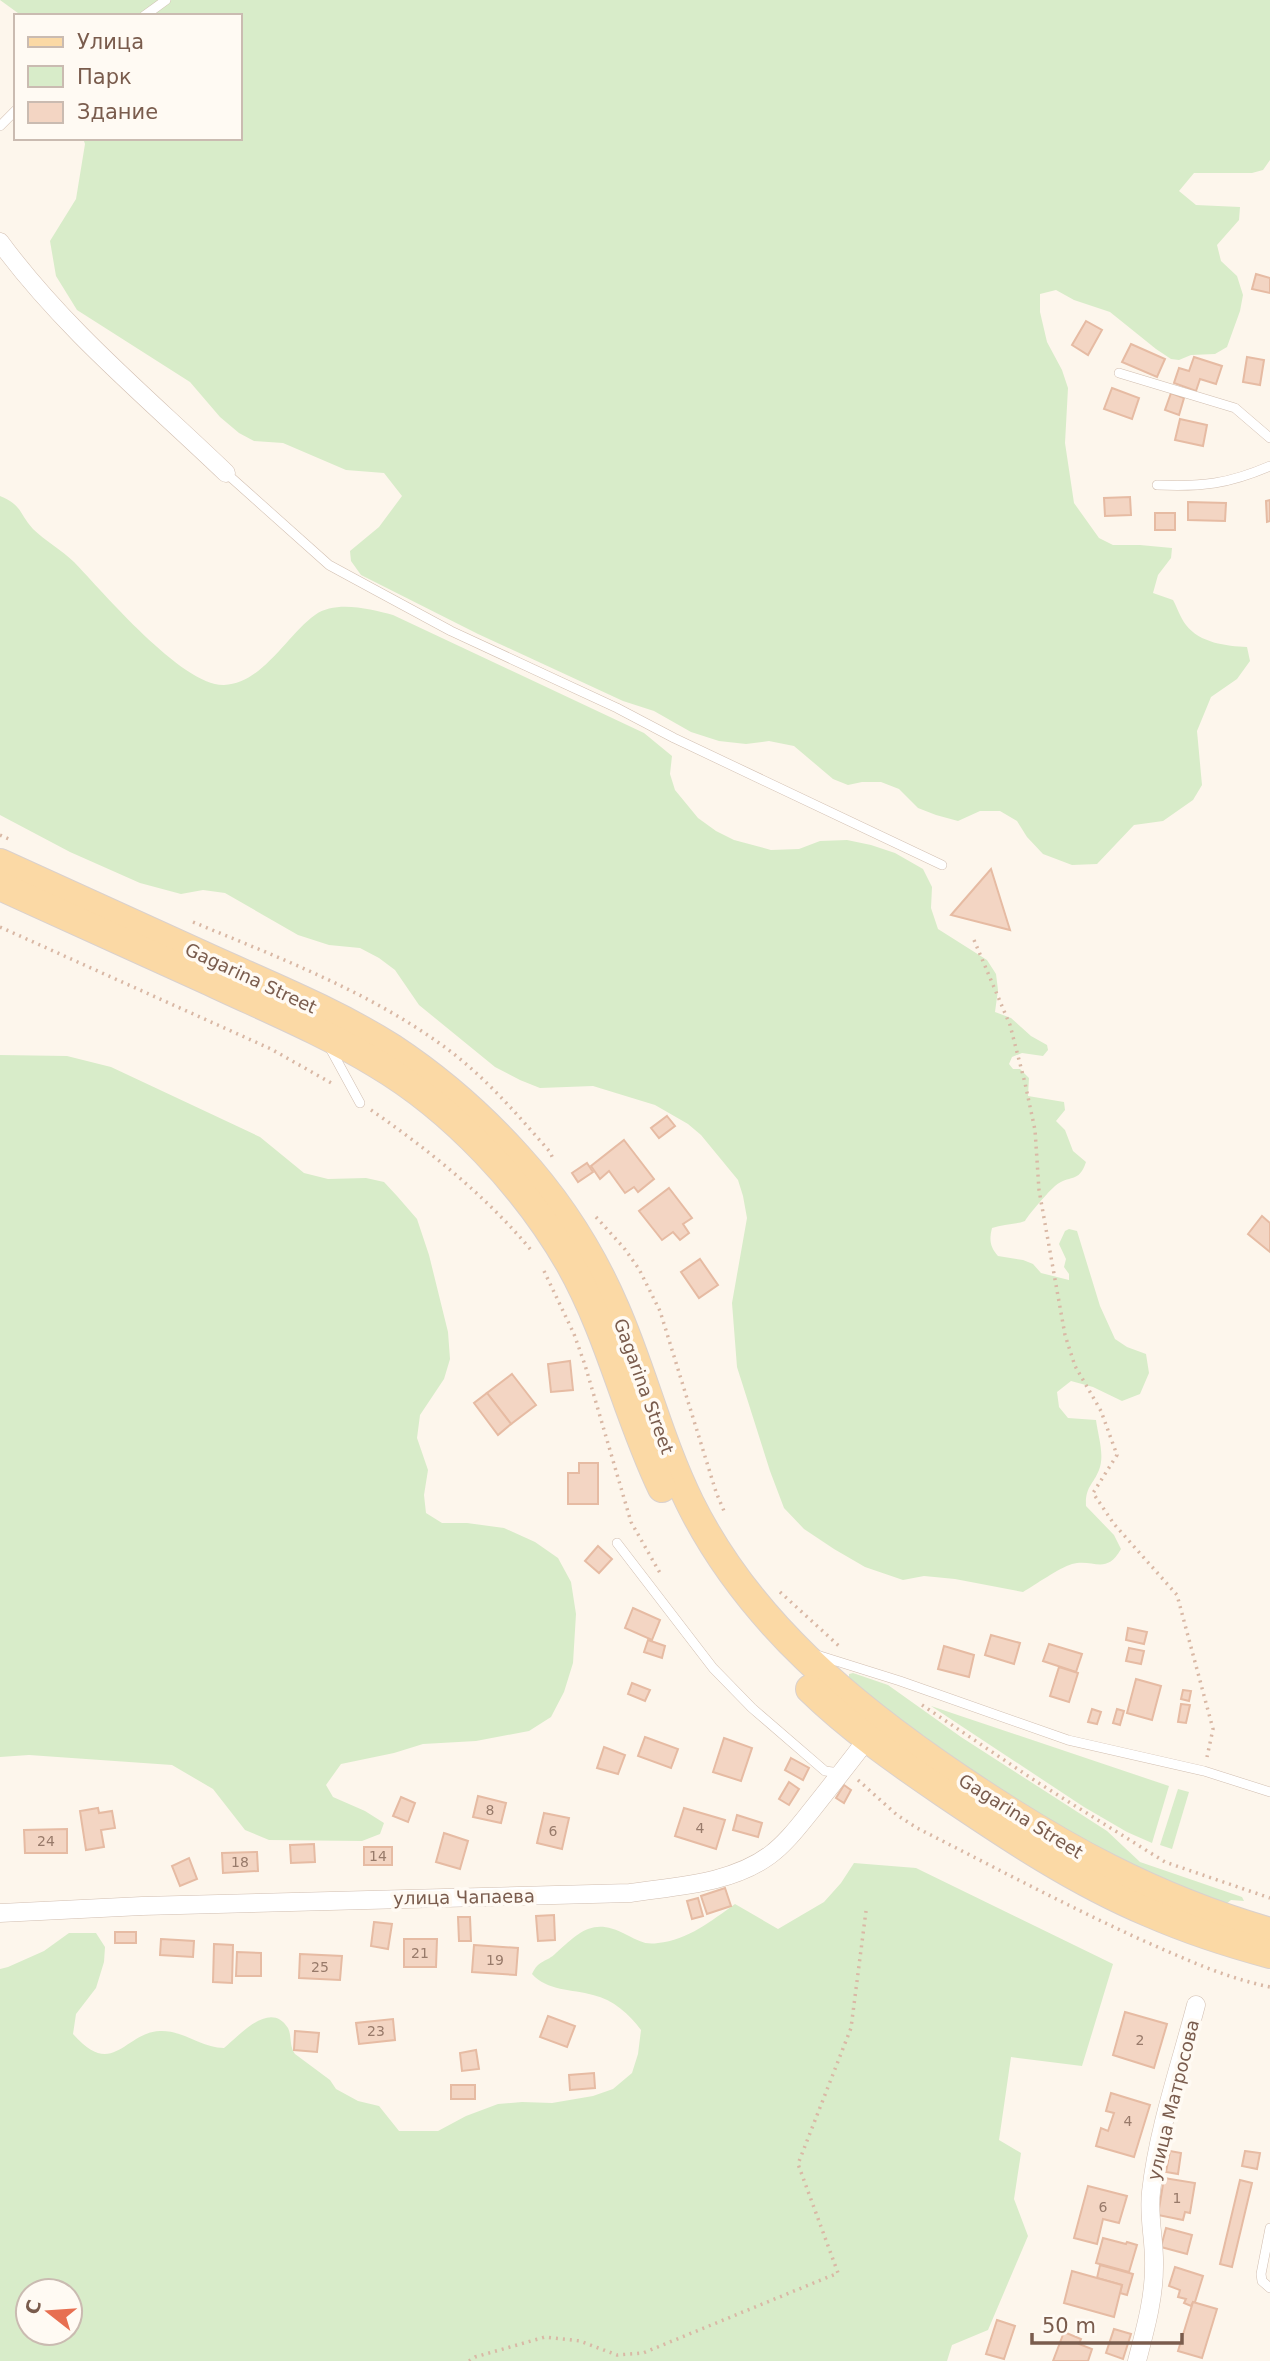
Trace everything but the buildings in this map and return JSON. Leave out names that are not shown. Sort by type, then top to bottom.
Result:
[{"type":"main road","name":"Gagarina Street","points":[[0,863],[332,1015],[389,1046],[428,1072],[469,1106],[517,1155],[547,1191],[586,1251],[616,1310],[673,1466],[693,1508],[734,1575],[795,1648],[834,1686],[880,1723],[1048,1836],[1158,1893],[1270,1932]]},
{"type":"main road","name":"Gagarina Street","points":[[0,886],[323,1034],[378,1064],[416,1091],[472,1139],[551,1233],[583,1288],[656,1474],[677,1518],[719,1588],[762,1641],[821,1700],[868,1738],[986,1822],[1070,1874],[1148,1913],[1223,1941],[1270,1954]]},
{"type":"street","points":[[0,242],[35,288],[68,322],[226,473]]},
{"type":"street","name":"улица Чапаева","points":[[0,1913],[630,1892],[687,1885],[724,1877],[770,1856],[787,1840],[868,1738]]},
{"type":"street","name":"улица Матросова","points":[[1137,2361],[1154,2282],[1149,2212],[1151,2190],[1196,2005]]},
{"type":"lane","points":[[147,14],[166,0]]},
{"type":"lane","points":[[0,126],[14,112]]},
{"type":"lane","points":[[1119,373],[1235,408],[1270,438]]},
{"type":"lane","points":[[1157,485],[1214,485],[1270,466]]},
{"type":"lane","points":[[226,473],[330,565],[363,584],[451,631],[942,865]]},
{"type":"lane","points":[[323,1034],[360,1103]]},
{"type":"lane","points":[[617,1543],[720,1675],[768,1722],[825,1771],[842,1773]]},
{"type":"lane","points":[[795,1648],[900,1681],[1068,1740],[1204,1771],[1270,1793]]},
{"type":"lane","points":[[1270,2228],[1261,2274],[1262,2281],[1270,2288]]},
{"type":"path","points":[[0,927],[271,1049],[330,1082],[399,1130],[465,1184],[508,1223],[535,1254]]},
{"type":"path","points":[[974,940],[1010,1025],[1025,1083],[1035,1130],[1039,1191],[1066,1335],[1075,1366],[1101,1411],[1117,1455],[1093,1493],[1114,1524],[1177,1595],[1213,1729],[1204,1771]]},
{"type":"path","points":[[540,1264],[557,1295],[586,1365],[631,1522],[661,1574]]},
{"type":"path","points":[[469,2361],[544,2337],[580,2341],[617,2355],[643,2353],[838,2273],[798,2164],[851,2028],[866,1911]]},
{"type":"green space","points":[[0,0],[1270,0],[1270,160],[1263,170],[1252,173],[1194,173],[1179,191],[1196,205],[1240,207],[1239,220],[1217,245],[1221,261],[1237,276],[1243,295],[1227,347],[1215,354],[1171,359],[1110,312],[1074,300],[1056,290],[1040,294],[1040,312],[1047,342],[1068,388],[1065,443],[1074,503],[1099,538],[1113,545],[1172,548],[1171,558],[1158,575],[1153,593],[1173,600],[1186,625],[1198,636],[1222,644],[1247,647],[1250,661],[1237,679],[1211,697],[1197,731],[1202,785],[1193,800],[1163,821],[1134,825],[1097,864],[1072,865],[1043,854],[1017,821],[1000,811],[980,811],[958,821],[918,808],[899,789],[881,782],[848,785],[833,779],[794,746],[769,741],[746,744],[719,741],[691,732],[654,711],[623,701],[478,634],[361,575],[351,561],[350,551],[379,527],[402,496],[384,473],[346,470],[283,443],[254,441],[239,433],[220,417],[190,382],[77,310],[56,276],[50,241],[76,199],[84,140],[242,140],[242,14],[19,14]]},
{"type":"green space","points":[[0,496],[17,506],[33,529],[74,562],[144,635],[187,670],[207,681],[224,685],[238,683],[250,676],[262,668],[305,624],[323,610],[353,607],[374,610],[393,615],[644,733],[672,756],[670,774],[675,790],[698,818],[734,840],[771,850],[799,849],[820,841],[847,840],[895,853],[923,869],[932,887],[931,908],[938,929],[987,960],[996,974],[998,990],[995,1012],[1011,1018],[1031,1036],[1047,1045],[1048,1050],[1043,1056],[1022,1053],[1012,1057],[1009,1064],[1013,1069],[1020,1069],[1029,1078],[1028,1096],[1064,1102],[1065,1110],[1056,1121],[1065,1130],[1073,1151],[1086,1162],[1077,1176],[1060,1182],[1052,1189],[1025,1221],[992,1228],[992,1246],[998,1256],[1023,1260],[1033,1264],[1041,1273],[1069,1280],[1069,1274],[1064,1267],[1066,1259],[1059,1244],[1065,1231],[1077,1231],[1100,1306],[1115,1339],[1146,1354],[1149,1373],[1140,1394],[1122,1401],[1093,1387],[1071,1381],[1057,1392],[1059,1407],[1068,1418],[1096,1420],[1101,1464],[1088,1490],[1086,1506],[1114,1535],[1121,1549],[1115,1557],[1104,1564],[1072,1564],[1023,1592],[955,1579],[924,1576],[903,1580],[865,1567],[834,1549],[804,1529],[784,1508],[770,1471],[737,1367],[732,1303],[747,1218],[743,1196],[738,1180],[701,1135],[688,1124],[655,1105],[593,1086],[540,1088],[495,1067],[419,1005],[395,970],[360,948],[329,945],[298,935],[225,893],[203,890],[181,894],[140,883],[70,852],[0,815]]},
{"type":"green space","points":[[0,1055],[67,1056],[111,1067],[260,1137],[304,1173],[328,1179],[366,1178],[384,1182],[417,1219],[448,1332],[450,1359],[444,1379],[420,1415],[417,1438],[428,1470],[424,1495],[426,1513],[442,1523],[504,1528],[535,1542],[558,1558],[571,1582],[576,1614],[573,1663],[564,1692],[551,1717],[529,1731],[476,1741],[423,1744],[341,1764],[326,1785],[333,1797],[384,1823],[380,1834],[362,1841],[269,1840],[245,1830],[213,1789],[172,1765],[29,1755],[0,1757]]},
{"type":"green space","points":[[849,1674],[888,1685],[961,1737],[1107,1831],[1140,1862],[1242,1897],[1244,1901],[1231,1900],[1226,1904],[1173,1885],[1075,1836],[922,1735],[849,1680]]},
{"type":"green space","points":[[931,1706],[1169,1786],[1152,1843],[1084,1807]]},
{"type":"green space","points":[[1178,1789],[1189,1792],[1172,1849],[1160,1845]]},
{"type":"green space","points":[[854,1863],[916,1868],[1113,1964],[1082,2066],[1011,2057],[999,2140],[1021,2153],[1014,2199],[1028,2236],[988,2330],[952,2345],[947,2361],[0,2361],[0,1969],[44,1951],[69,1933],[96,1933],[105,1947],[104,1962],[96,1988],[76,2014],[73,2034],[87,2047],[109,2054],[148,2033],[168,2031],[224,2048],[255,2023],[273,2017],[281,2020],[288,2028],[295,2054],[330,2080],[336,2089],[358,2101],[379,2106],[399,2131],[438,2131],[466,2116],[498,2104],[552,2103],[593,2096],[613,2089],[632,2073],[641,2030],[626,2013],[601,1997],[552,1987],[532,1974],[540,1963],[580,1933],[596,1927],[605,1927],[646,1943],[669,1941],[699,1929],[735,1904],[778,1929],[824,1902]]}]
